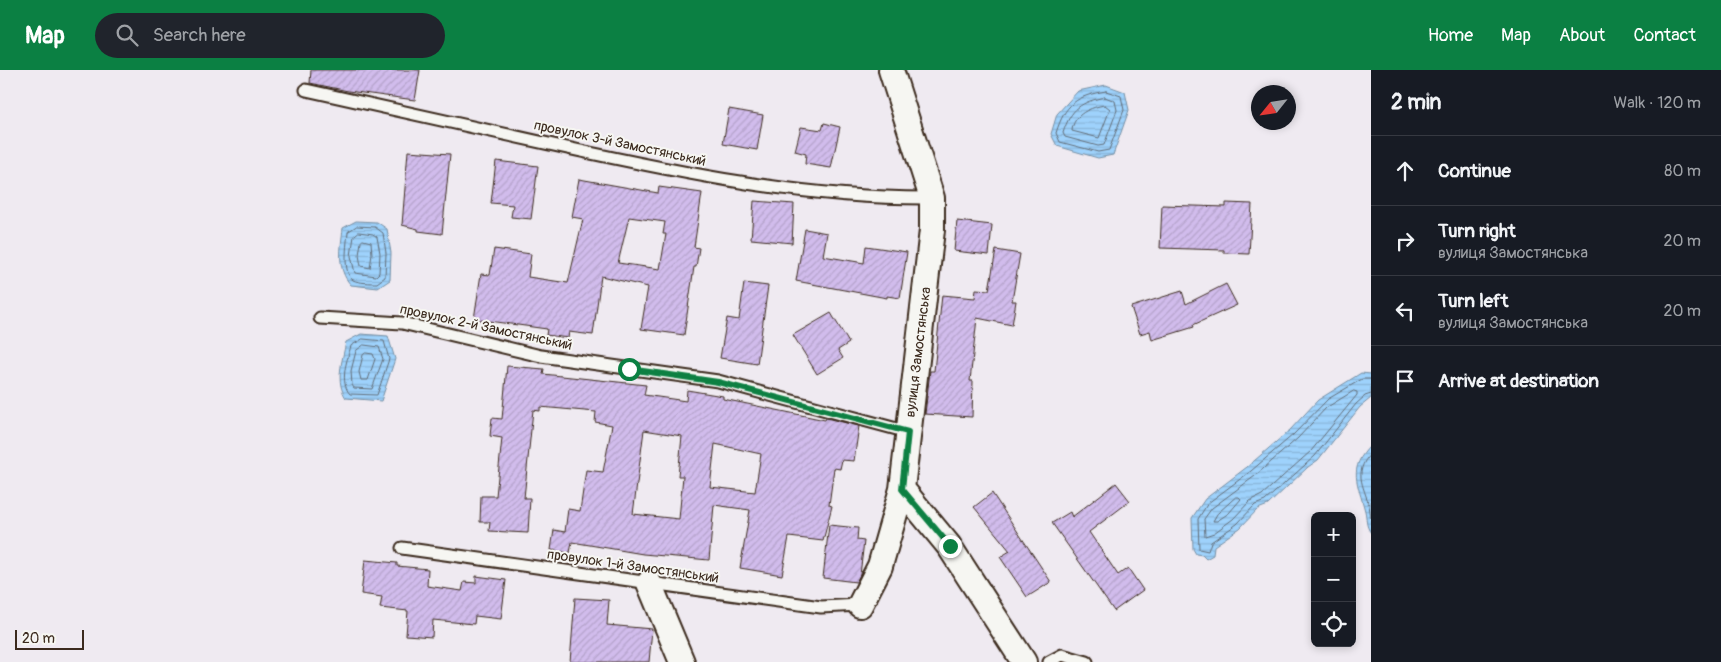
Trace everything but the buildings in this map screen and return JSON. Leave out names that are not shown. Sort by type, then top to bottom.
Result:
[{"type":"street","name":"вулиця Замостянська","points":[[860,605],[880,566],[902,489],[932,230],[932,198],[891,70]]},
{"type":"street","points":[[902,489],[950,546],[1024,662]]},
{"type":"street","points":[[649,583],[682,662]]},
{"type":"lane","name":"провулок 3-й Замостянський","points":[[306,90],[632,162],[783,189],[874,198],[932,198]]},
{"type":"lane","name":"провулок 2-й Замостянський","points":[[320,318],[402,324],[541,356],[718,382],[908,432]]},
{"type":"lane","name":"провулок 1-й Замостянський","points":[[402,548],[821,607],[860,605]]},
{"type":"lane","points":[[1050,662],[1062,655],[1087,662]]},
{"type":"water","points":[[1106,85],[1125,92],[1129,110],[1113,155],[1098,158],[1057,146],[1051,134],[1057,114],[1078,91]]},
{"type":"water","points":[[356,221],[377,222],[387,229],[391,253],[390,280],[378,288],[351,285],[343,272],[341,265],[341,243],[343,228]]},
{"type":"water","points":[[361,334],[388,336],[395,359],[381,401],[346,398],[343,392],[340,371],[346,342]]},
{"type":"water","points":[[1361,373],[1371,374],[1371,398],[1360,407],[1318,460],[1268,505],[1258,509],[1240,528],[1214,546],[1213,555],[1206,559],[1202,555],[1196,554],[1193,549],[1192,518],[1205,499],[1247,467],[1290,430],[1318,400]]},
{"type":"water","points":[[1371,445],[1371,533],[1367,525],[1356,476],[1359,462]]},
{"type":"route","points":[[629,369],[718,382],[908,432],[902,489],[950,546]]}]
